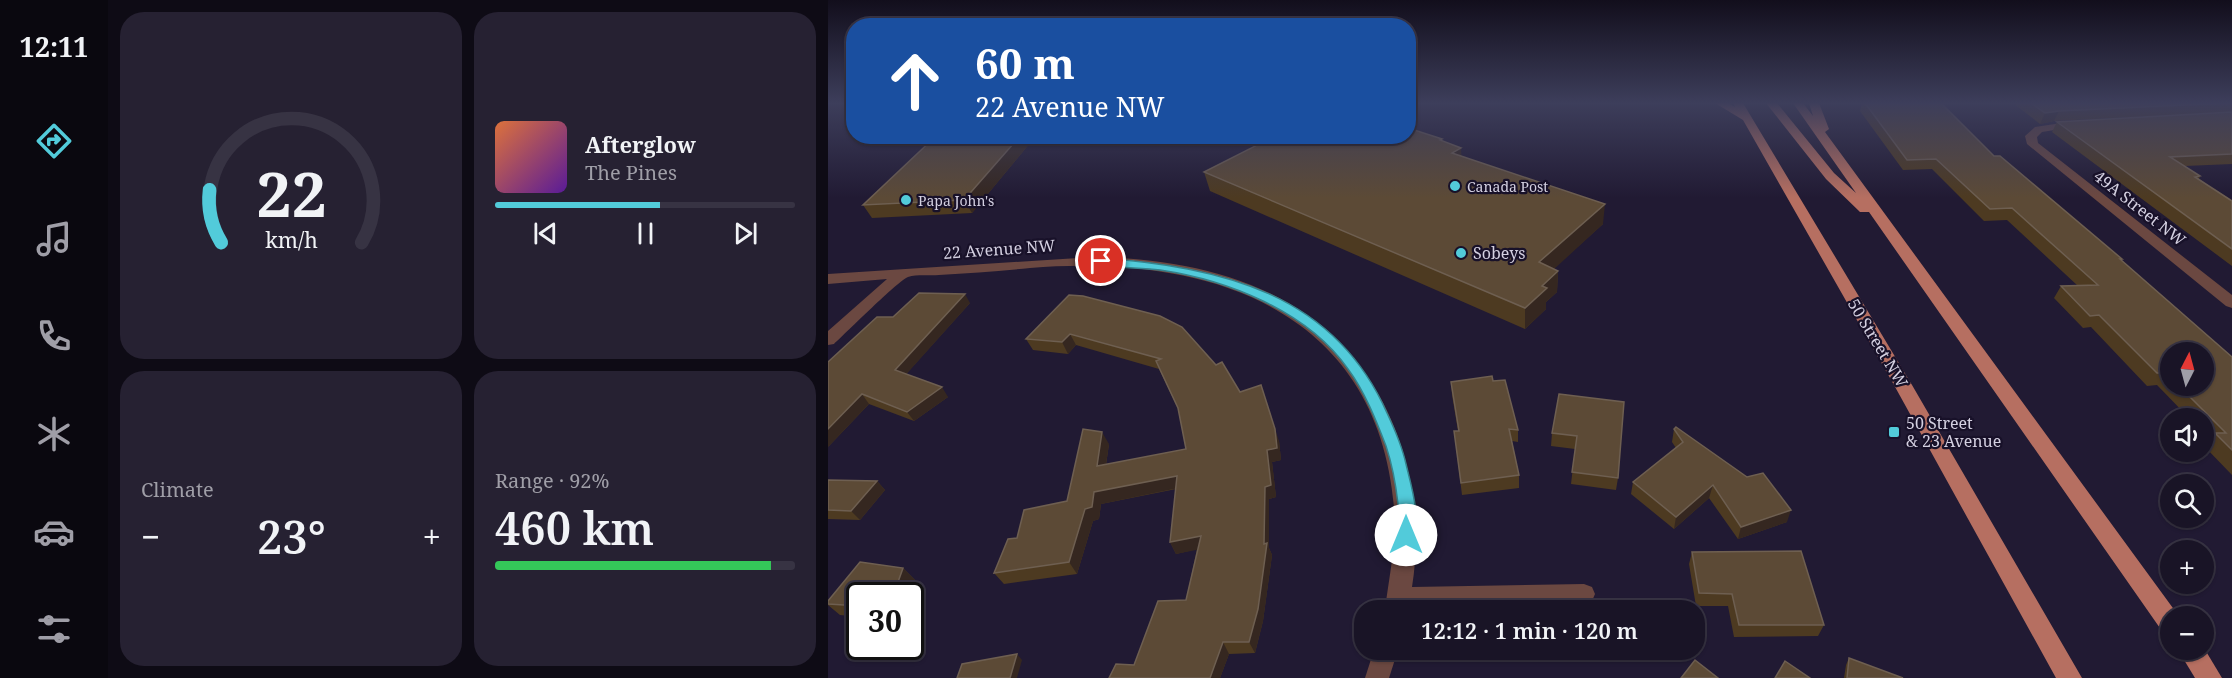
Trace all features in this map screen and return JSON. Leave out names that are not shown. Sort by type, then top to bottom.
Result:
[{"type":"main road","name":"50 Street NW","points":[[1756,135],[1903,384],[2070,678]]},
{"type":"main road","points":[[1797,135],[1830,176],[1894,237]]},
{"type":"main road","points":[[1821,135],[2160,609]]},
{"type":"main road","points":[[1824,135],[1826,141]]},
{"type":"main road","points":[[2197,660],[2210,678]]},
{"type":"street","name":"49A Street NW","points":[[2032,135],[2039,150],[2232,303]]},
{"type":"street","name":"22 Avenue NW","points":[[828,279],[1082,262],[1130,262],[1221,279],[1280,305],[1305,320],[1334,343],[1353,364],[1369,389],[1394,448],[1406,504],[1406,535],[1398,600]]},
{"type":"street","points":[[828,340],[903,273]]},
{"type":"street","points":[[1472,600],[1584,594]]},
{"type":"street","points":[[1377,678],[1383,660]]},
{"type":"building","name":"Sobeys","points":[[1416,135],[1429,135],[1461,148],[1452,153],[1605,204],[1539,262],[1558,271],[1542,286],[1547,288],[1525,308],[1204,172],[1259,144],[1416,144]]},
{"type":"building","points":[[1888,135],[1973,135],[1994,156],[2000,156],[2122,259],[2120,259],[2232,357],[2232,450],[2215,433],[2226,433],[2214,421],[2214,408],[2201,408],[2189,396],[2214,396],[2214,342],[2160,342],[2160,373],[2157,373],[2099,315],[2090,316],[2061,286],[2098,285],[2012,208],[1990,209],[1936,159],[1907,160]]},
{"type":"building","points":[[2074,135],[2232,135],[2232,154],[2170,157],[2200,176],[2195,177],[2232,201],[2232,249]]},
{"type":"building","points":[[928,144],[1013,144],[964,200],[863,205]]},
{"type":"building","points":[[919,293],[965,294],[895,370],[942,387],[907,412],[862,394],[828,429],[828,362],[877,317],[893,317]]},
{"type":"building","points":[[1069,295],[1083,296],[1160,316],[1182,327],[1216,365],[1222,362],[1240,392],[1261,385],[1275,429],[1277,448],[1267,450],[1271,485],[1265,487],[1264,544],[1267,543],[1258,609],[1249,642],[1223,642],[1210,678],[1109,678],[1116,664],[1134,665],[1158,601],[1186,600],[1201,536],[1170,542],[1177,476],[1094,492],[1092,507],[1085,509],[1069,562],[994,573],[1008,539],[1017,538],[1024,510],[1067,501],[1083,429],[1102,432],[1097,466],[1186,449],[1178,408],[1156,361],[1161,359],[1070,334],[1062,342],[1026,339]]},
{"type":"building","points":[[1492,376],[1493,381],[1505,380],[1518,430],[1509,429],[1519,475],[1461,483],[1454,431],[1459,431],[1451,382]]},
{"type":"building","points":[[1559,394],[1624,402],[1618,478],[1572,472],[1577,436],[1552,433]]},
{"type":"building","points":[[1676,427],[1747,477],[1763,473],[1791,510],[1741,527],[1713,485],[1676,517],[1633,482],[1683,442],[1674,429]]},
{"type":"building","points":[[828,480],[877,481],[851,511],[828,510]]},
{"type":"building","points":[[1801,551],[1824,625],[1739,625],[1732,594],[1699,593],[1692,552]]},
{"type":"building","points":[[860,562],[903,568],[898,582],[846,582],[846,605],[828,604],[828,601]]},
{"type":"building","points":[[1017,654],[1010,678],[957,678],[962,664]]},
{"type":"building","points":[[1849,658],[1903,678],[1847,678]]},
{"type":"building","points":[[1695,660],[1718,678],[1681,678]]},
{"type":"building","points":[[1785,661],[1810,678],[1775,678]]},
{"type":"place","name":"Canada Post","points":[[1455,186]]},
{"type":"place","name":"Papa John's","points":[[906,200]]},
{"type":"place","name":"Sobeys","points":[[1461,253]]},
{"type":"place","name":"50 Street & 23 Avenue","points":[[1894,432]]},
{"type":"route","points":[[1101,261],[1160,266],[1221,279],[1280,305],[1305,320],[1334,343],[1353,364],[1369,389],[1394,448],[1406,504],[1406,535]]}]
